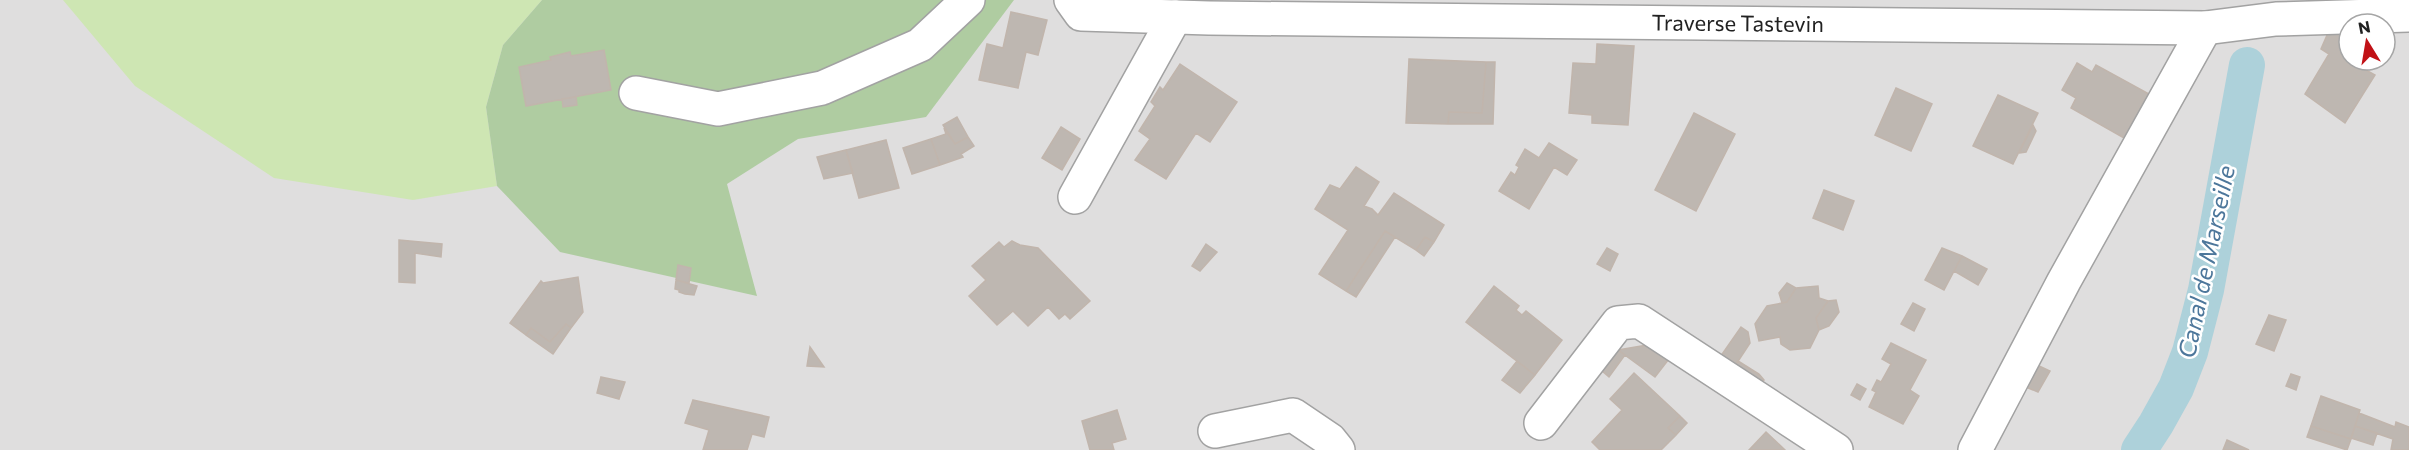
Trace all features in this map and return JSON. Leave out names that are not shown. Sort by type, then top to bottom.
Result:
[{"type":"street","points":[[636,93],[718,109],[822,88],[920,45],[968,0]]},
{"type":"street","name":"Traverse Tastevin","points":[[1071,0],[1081,14],[1175,17],[2205,28],[2276,19],[2409,15]]},
{"type":"street","points":[[1075,197],[1175,17]]},
{"type":"street","points":[[1975,450],[2064,281],[2205,28]]},
{"type":"street","points":[[1541,423],[1618,323],[1640,321],[1836,450]]},
{"type":"street","points":[[1215,431],[1293,414],[1330,440],[1338,450]]},
{"type":"shaded area","points":[[0,0],[2409,0],[2409,450],[0,450]]},
{"type":"green space","points":[[63,0],[542,0],[503,45],[486,107],[497,186],[413,200],[274,178],[135,86]]},
{"type":"green space","points":[[542,0],[1014,0],[926,117],[798,139],[727,184],[757,296],[560,252],[497,186],[486,107],[503,45]]},
{"type":"building","points":[[1011,12],[1047,20],[1038,55],[1026,52],[1018,88],[979,80],[987,44],[1003,48]]},
{"type":"building","points":[[2331,26],[2337,26],[2337,72],[2370,72],[2375,75],[2345,123],[2305,94],[2329,54],[2321,49]]},
{"type":"building","points":[[1597,44],[1634,46],[1628,125],[1592,123],[1592,115],[1569,113],[1573,63],[1596,64]]},
{"type":"building","points":[[604,50],[611,90],[526,106],[519,67],[551,60],[550,57],[570,52],[571,56]]},
{"type":"building","points":[[1409,59],[1486,62],[1482,113],[1449,112],[1448,124],[1406,123]]},
{"type":"building","points":[[1486,62],[1495,62],[1493,124],[1448,124],[1449,112],[1482,113]]},
{"type":"building","points":[[2077,63],[2092,72],[2096,65],[2149,94],[2124,138],[2071,108],[2076,98],[2062,90]]},
{"type":"building","points":[[1180,64],[1237,102],[1210,142],[1196,133],[1166,179],[1135,160],[1150,139],[1139,131],[1155,106],[1151,102],[1160,87],[1163,90]]},
{"type":"building","points":[[1896,88],[1932,104],[1911,151],[1875,135]]},
{"type":"building","points":[[1998,95],[2038,113],[2013,164],[1973,146]]},
{"type":"building","points":[[576,97],[577,105],[563,107],[562,99]]},
{"type":"building","points":[[1694,113],[1735,134],[1696,211],[1655,190]]},
{"type":"building","points":[[957,117],[968,137],[955,144],[943,125]]},
{"type":"building","points":[[2033,125],[2036,131],[2026,152],[2019,153]]},
{"type":"building","points":[[1061,127],[1080,139],[1062,170],[1042,158]]},
{"type":"building","points":[[944,128],[955,144],[968,137],[974,146],[961,154],[963,157],[940,165],[931,139],[946,134]]},
{"type":"building","points":[[931,139],[940,165],[912,174],[903,148]]},
{"type":"building","points":[[886,140],[899,188],[859,198],[846,150]]},
{"type":"building","points":[[1549,143],[1577,160],[1567,175],[1554,167],[1529,209],[1499,191],[1511,172],[1515,175],[1519,167],[1516,165],[1525,149],[1539,158]]},
{"type":"building","points":[[846,150],[853,173],[824,179],[817,157]]},
{"type":"building","points":[[1356,167],[1379,182],[1364,206],[1372,209],[1378,215],[1394,193],[1444,225],[1434,242],[1425,237],[1416,250],[1385,231],[1346,291],[1319,274],[1348,230],[1315,209],[1330,185],[1340,189]]},
{"type":"building","points":[[1824,190],[1854,201],[1843,230],[1813,218]]},
{"type":"building","points":[[1385,231],[1395,237],[1356,297],[1346,291]]},
{"type":"building","points":[[1425,237],[1434,242],[1424,256],[1416,250]]},
{"type":"building","points":[[399,240],[442,244],[441,257],[415,253],[415,283],[399,282]]},
{"type":"building","points":[[1012,241],[1038,248],[1090,301],[1070,319],[1065,314],[1059,319],[1048,307],[1028,326],[1013,311],[997,325],[969,296],[986,280],[972,266],[999,242],[1004,247]]},
{"type":"building","points":[[1206,244],[1217,252],[1200,271],[1192,266]]},
{"type":"building","points":[[1607,248],[1618,254],[1610,271],[1597,264]]},
{"type":"building","points":[[1942,248],[1962,256],[1944,290],[1925,280]]},
{"type":"building","points":[[1962,256],[1987,269],[1978,285],[1954,271]]},
{"type":"building","points":[[678,265],[691,268],[689,283],[676,280]]},
{"type":"building","points":[[578,277],[583,312],[571,328],[566,324],[550,342],[531,328],[526,335],[510,323],[541,281],[543,283]]},
{"type":"building","points":[[676,280],[697,286],[694,295],[675,289]]},
{"type":"building","points":[[1787,283],[1796,288],[1787,302],[1782,303],[1779,293]]},
{"type":"building","points":[[1494,286],[1519,306],[1516,310],[1522,315],[1526,311],[1562,340],[1535,375],[1466,322]]},
{"type":"building","points":[[1818,286],[1819,298],[1828,301],[1816,318],[1819,330],[1810,348],[1790,350],[1781,344],[1780,337],[1759,341],[1755,324],[1767,306],[1787,302],[1796,288]]},
{"type":"building","points":[[1836,300],[1839,312],[1829,326],[1819,330],[1816,318],[1828,301]]},
{"type":"building","points":[[1913,303],[1925,309],[1914,331],[1901,324]]},
{"type":"building","points":[[2269,315],[2286,320],[2274,351],[2256,344]]},
{"type":"building","points":[[566,324],[571,328],[553,354],[526,335],[531,328],[550,342]]},
{"type":"building","points":[[1741,327],[1748,332],[1750,343],[1733,369],[1718,360]]},
{"type":"building","points":[[1891,343],[1926,360],[1910,390],[1919,396],[1903,424],[1869,407],[1876,392],[1872,390],[1877,380],[1881,382],[1891,364],[1882,359]]},
{"type":"building","points":[[1647,345],[1669,359],[1655,377],[1618,350]]},
{"type":"building","points":[[810,347],[824,367],[807,366]]},
{"type":"building","points":[[1618,350],[1625,355],[1609,377],[1602,371]]},
{"type":"building","points":[[1517,361],[1535,375],[1520,393],[1502,380]]},
{"type":"building","points":[[1738,361],[1759,374],[1764,380],[1760,385],[1733,369]]},
{"type":"building","points":[[2037,365],[2050,371],[2038,392],[2026,387]]},
{"type":"building","points":[[1634,373],[1680,416],[1668,428],[1676,435],[1661,450],[1600,450],[1592,442],[1622,410],[1610,399]]},
{"type":"building","points":[[2291,374],[2300,377],[2296,390],[2286,386]]},
{"type":"building","points":[[601,377],[625,382],[619,399],[597,393]]},
{"type":"building","points":[[1857,384],[1866,389],[1860,400],[1851,395]]},
{"type":"building","points":[[2321,396],[2360,410],[2351,439],[2311,426]]},
{"type":"building","points":[[693,400],[769,417],[764,437],[752,434],[747,450],[703,450],[709,430],[685,423]]},
{"type":"building","points":[[1117,410],[1126,439],[1112,443],[1114,450],[1090,450],[1082,421]]},
{"type":"building","points":[[2359,413],[2395,427],[2396,422],[2409,427],[2409,450],[2391,450],[2393,439],[2355,426]]},
{"type":"building","points":[[1680,416],[1687,423],[1676,435],[1668,428]]},
{"type":"building","points":[[2311,426],[2351,439],[2347,450],[2307,437]]},
{"type":"building","points":[[2355,426],[2377,433],[2373,445],[2351,438]]},
{"type":"building","points":[[1766,432],[1785,450],[1749,450]]},
{"type":"building","points":[[2227,440],[2249,450],[2223,450]]},
{"type":"waterway","name":"Canal de Marseille","points":[[2139,450],[2176,388],[2190,352],[2206,290],[2247,65]]}]
